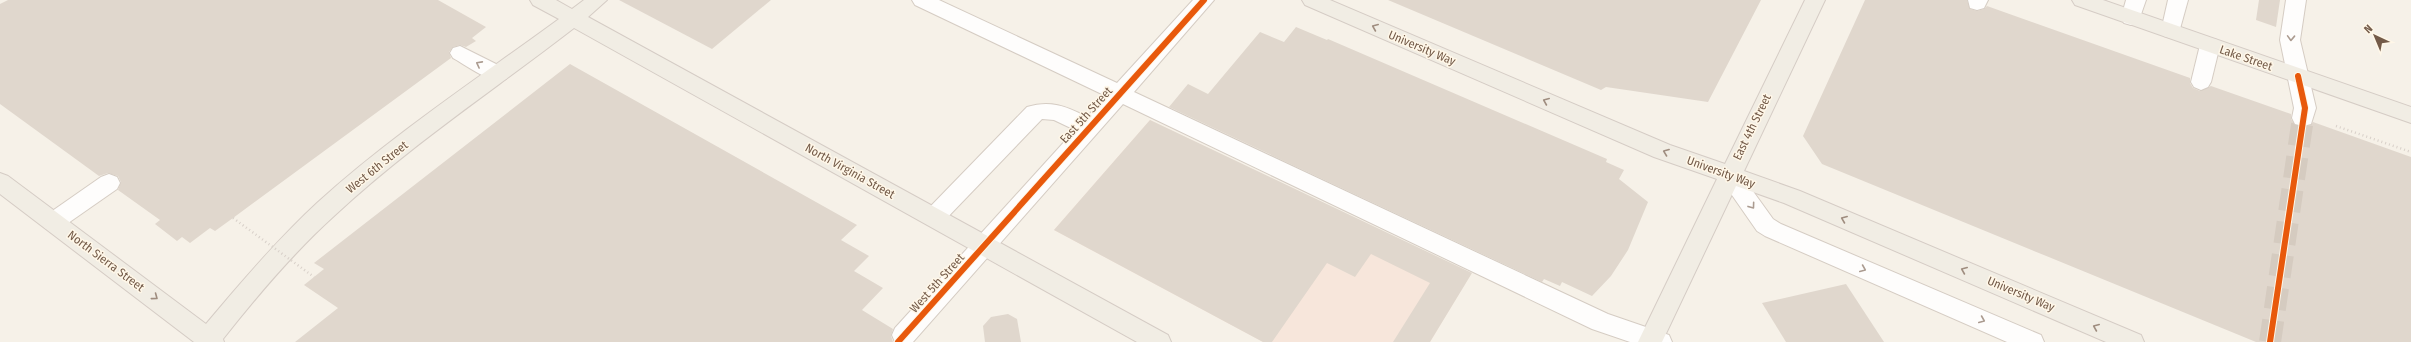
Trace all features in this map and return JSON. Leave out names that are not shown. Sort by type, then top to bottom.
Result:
[{"type":"main road","name":"North Virginia Street","points":[[540,0],[1160,342]]},
{"type":"main road","name":"West 6th Street","points":[[208,341],[274,260],[344,194],[392,154],[597,0]]},
{"type":"main road","name":"University Way","points":[[1312,0],[1662,151],[1850,221],[2132,342]]},
{"type":"main road","name":"East 4th Street","points":[[1654,341],[1729,175],[1815,0]]},
{"type":"main road","name":"Lake Street","points":[[2082,0],[2134,9],[2171,31],[2411,115]]},
{"type":"main road","name":"North Sierra Street","points":[[0,182],[48,217],[208,341]]},
{"type":"street","points":[[922,0],[1119,95],[1601,322],[1654,341]]},
{"type":"street","name":"East 5th Street","points":[[985,246],[1204,0]]},
{"type":"street","points":[[2171,31],[2178,0]]},
{"type":"street","points":[[2296,0],[2290,40],[2305,108],[2303,118]]},
{"type":"street","points":[[2201,82],[2210,45]]},
{"type":"street","points":[[460,52],[499,74]]},
{"type":"street","points":[[934,218],[959,189],[1035,113],[1044,109],[1054,111],[1089,128]]},
{"type":"street","points":[[1729,175],[1765,225],[1773,230],[2032,342]]},
{"type":"street","points":[[48,217],[104,180]]},
{"type":"street","name":"West 5th Street","points":[[904,336],[985,246]]},
{"type":"path","points":[[2336,126],[2411,152]]},
{"type":"path","points":[[233,218],[314,277]]},
{"type":"shaded area","points":[[1150,120],[1471,274],[1430,342],[1263,342],[1054,230]]},
{"type":"building","points":[[8,0],[438,0],[486,27],[472,38],[476,41],[466,47],[460,45],[453,47],[449,52],[451,58],[215,231],[210,228],[190,243],[182,237],[177,241],[155,224],[160,220],[118,190],[121,182],[118,176],[108,173],[99,176],[0,104],[0,4]]},
{"type":"building","points":[[619,0],[771,0],[712,49]]},
{"type":"building","points":[[1388,0],[1761,0],[1708,102],[1606,87],[1601,90]]},
{"type":"building","points":[[1865,0],[1967,0],[1970,9],[1977,11],[1984,9],[1987,6],[2190,78],[2190,83],[2193,88],[2200,91],[2211,86],[2291,114],[2291,119],[2295,125],[2303,127],[2311,125],[2313,122],[2411,157],[2411,342],[2256,342],[1822,164],[1803,136]]},
{"type":"building","points":[[2259,0],[2280,0],[2276,27],[2256,20]]},
{"type":"building","points":[[1296,27],[1327,40],[1328,39],[1607,159],[1606,162],[1624,170],[1619,179],[1648,202],[1628,250],[1611,276],[1592,296],[1562,282],[1560,286],[1544,279],[1542,282],[1169,107],[1188,84],[1208,94],[1260,32],[1284,42]]},
{"type":"building","points":[[570,64],[857,225],[841,240],[869,256],[854,271],[883,288],[862,310],[893,329],[891,336],[893,342],[295,342],[338,308],[304,285],[324,269],[314,263]]},
{"type":"building","points":[[1150,120],[1472,273],[1430,342],[1393,342],[1430,283],[1371,254],[1355,277],[1327,263],[1272,342],[1263,342],[1054,230]]},
{"type":"building","points":[[1846,284],[1884,342],[1786,342],[1762,303]]},
{"type":"building","points":[[1008,314],[1017,319],[1021,342],[985,342],[983,326],[991,317]]},
{"type":"tunnel","points":[[2270,342],[2303,118]]},
{"type":"cycle path","points":[[898,342],[1204,0]]},
{"type":"cycle path","points":[[2270,342],[2305,108],[2298,76]]}]
